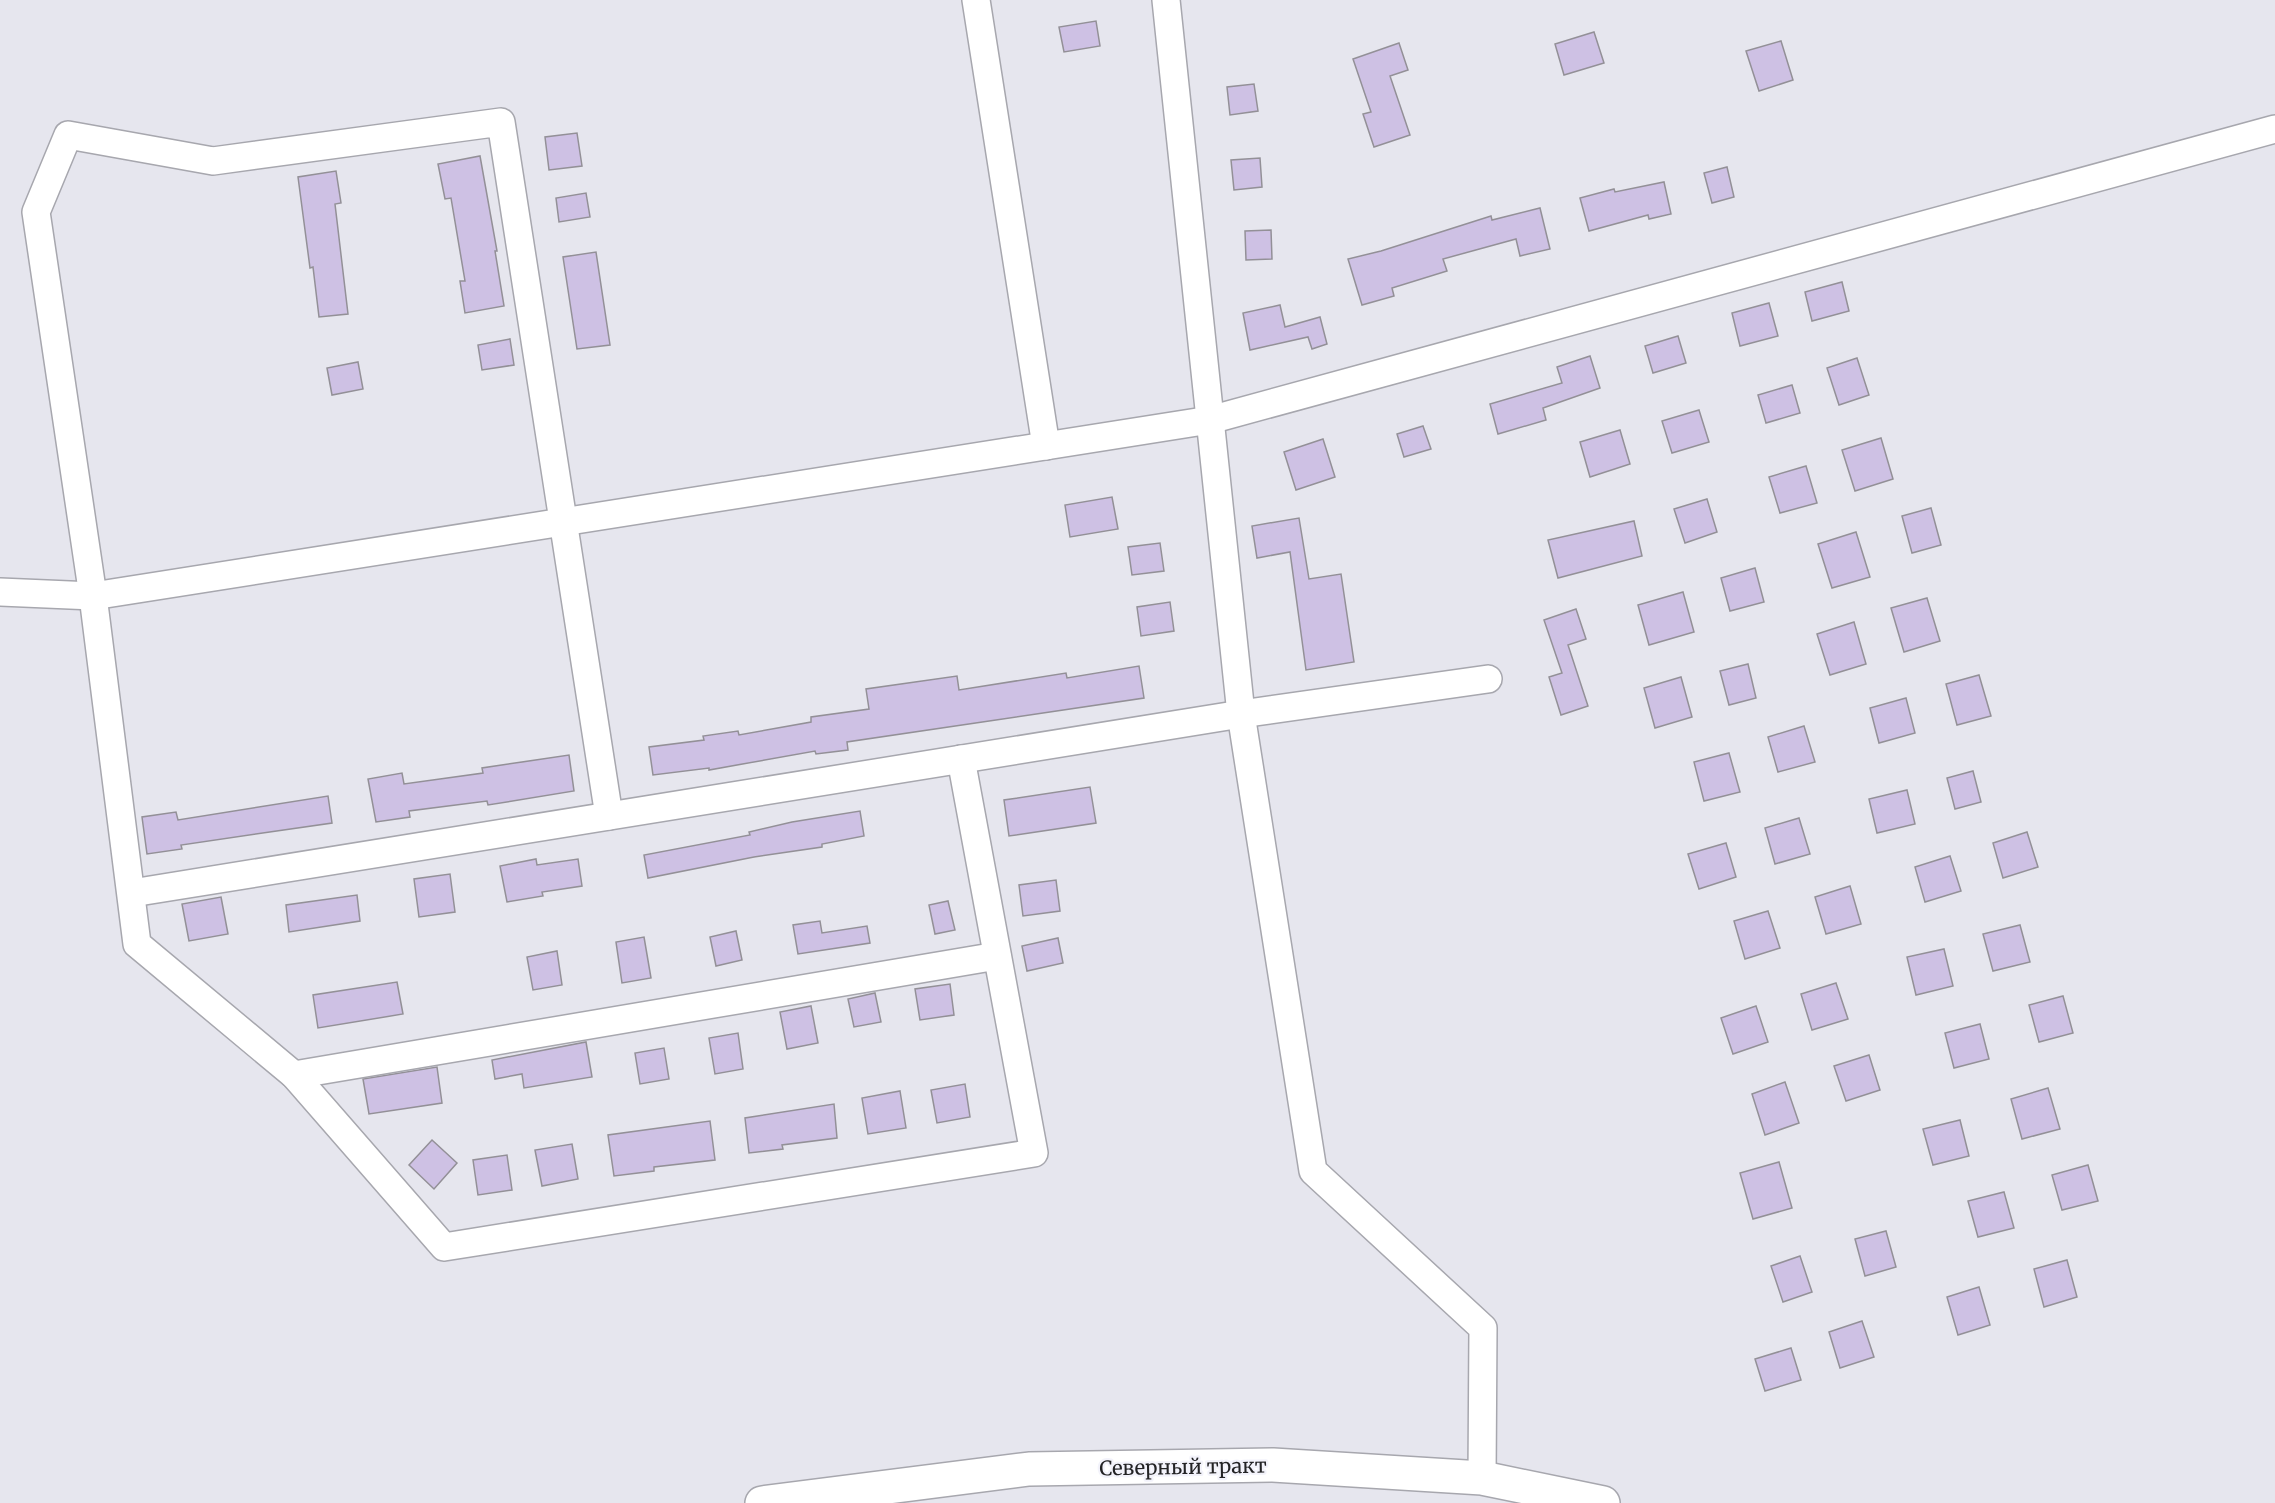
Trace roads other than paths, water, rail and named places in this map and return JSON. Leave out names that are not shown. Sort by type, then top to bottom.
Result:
[{"type":"main road","name":"Северный тракт","points":[[762,1503],[1029,1469],[1273,1465],[1482,1478],[1603,1503]]},
{"type":"street","points":[[976,0],[1046,446]]},
{"type":"street","points":[[1166,0],[1241,714],[1313,1171],[1483,1328],[1482,1478]]},
{"type":"street","points":[[609,816],[501,122],[213,161],[68,135],[36,212],[93,596],[137,944],[294,1075],[444,1247],[1034,1153],[961,759]]},
{"type":"street","points":[[0,592],[93,596],[1210,420],[2275,129]]},
{"type":"street","points":[[132,893],[1241,714],[1488,679]]},
{"type":"street","points":[[294,1075],[997,956]]}]
